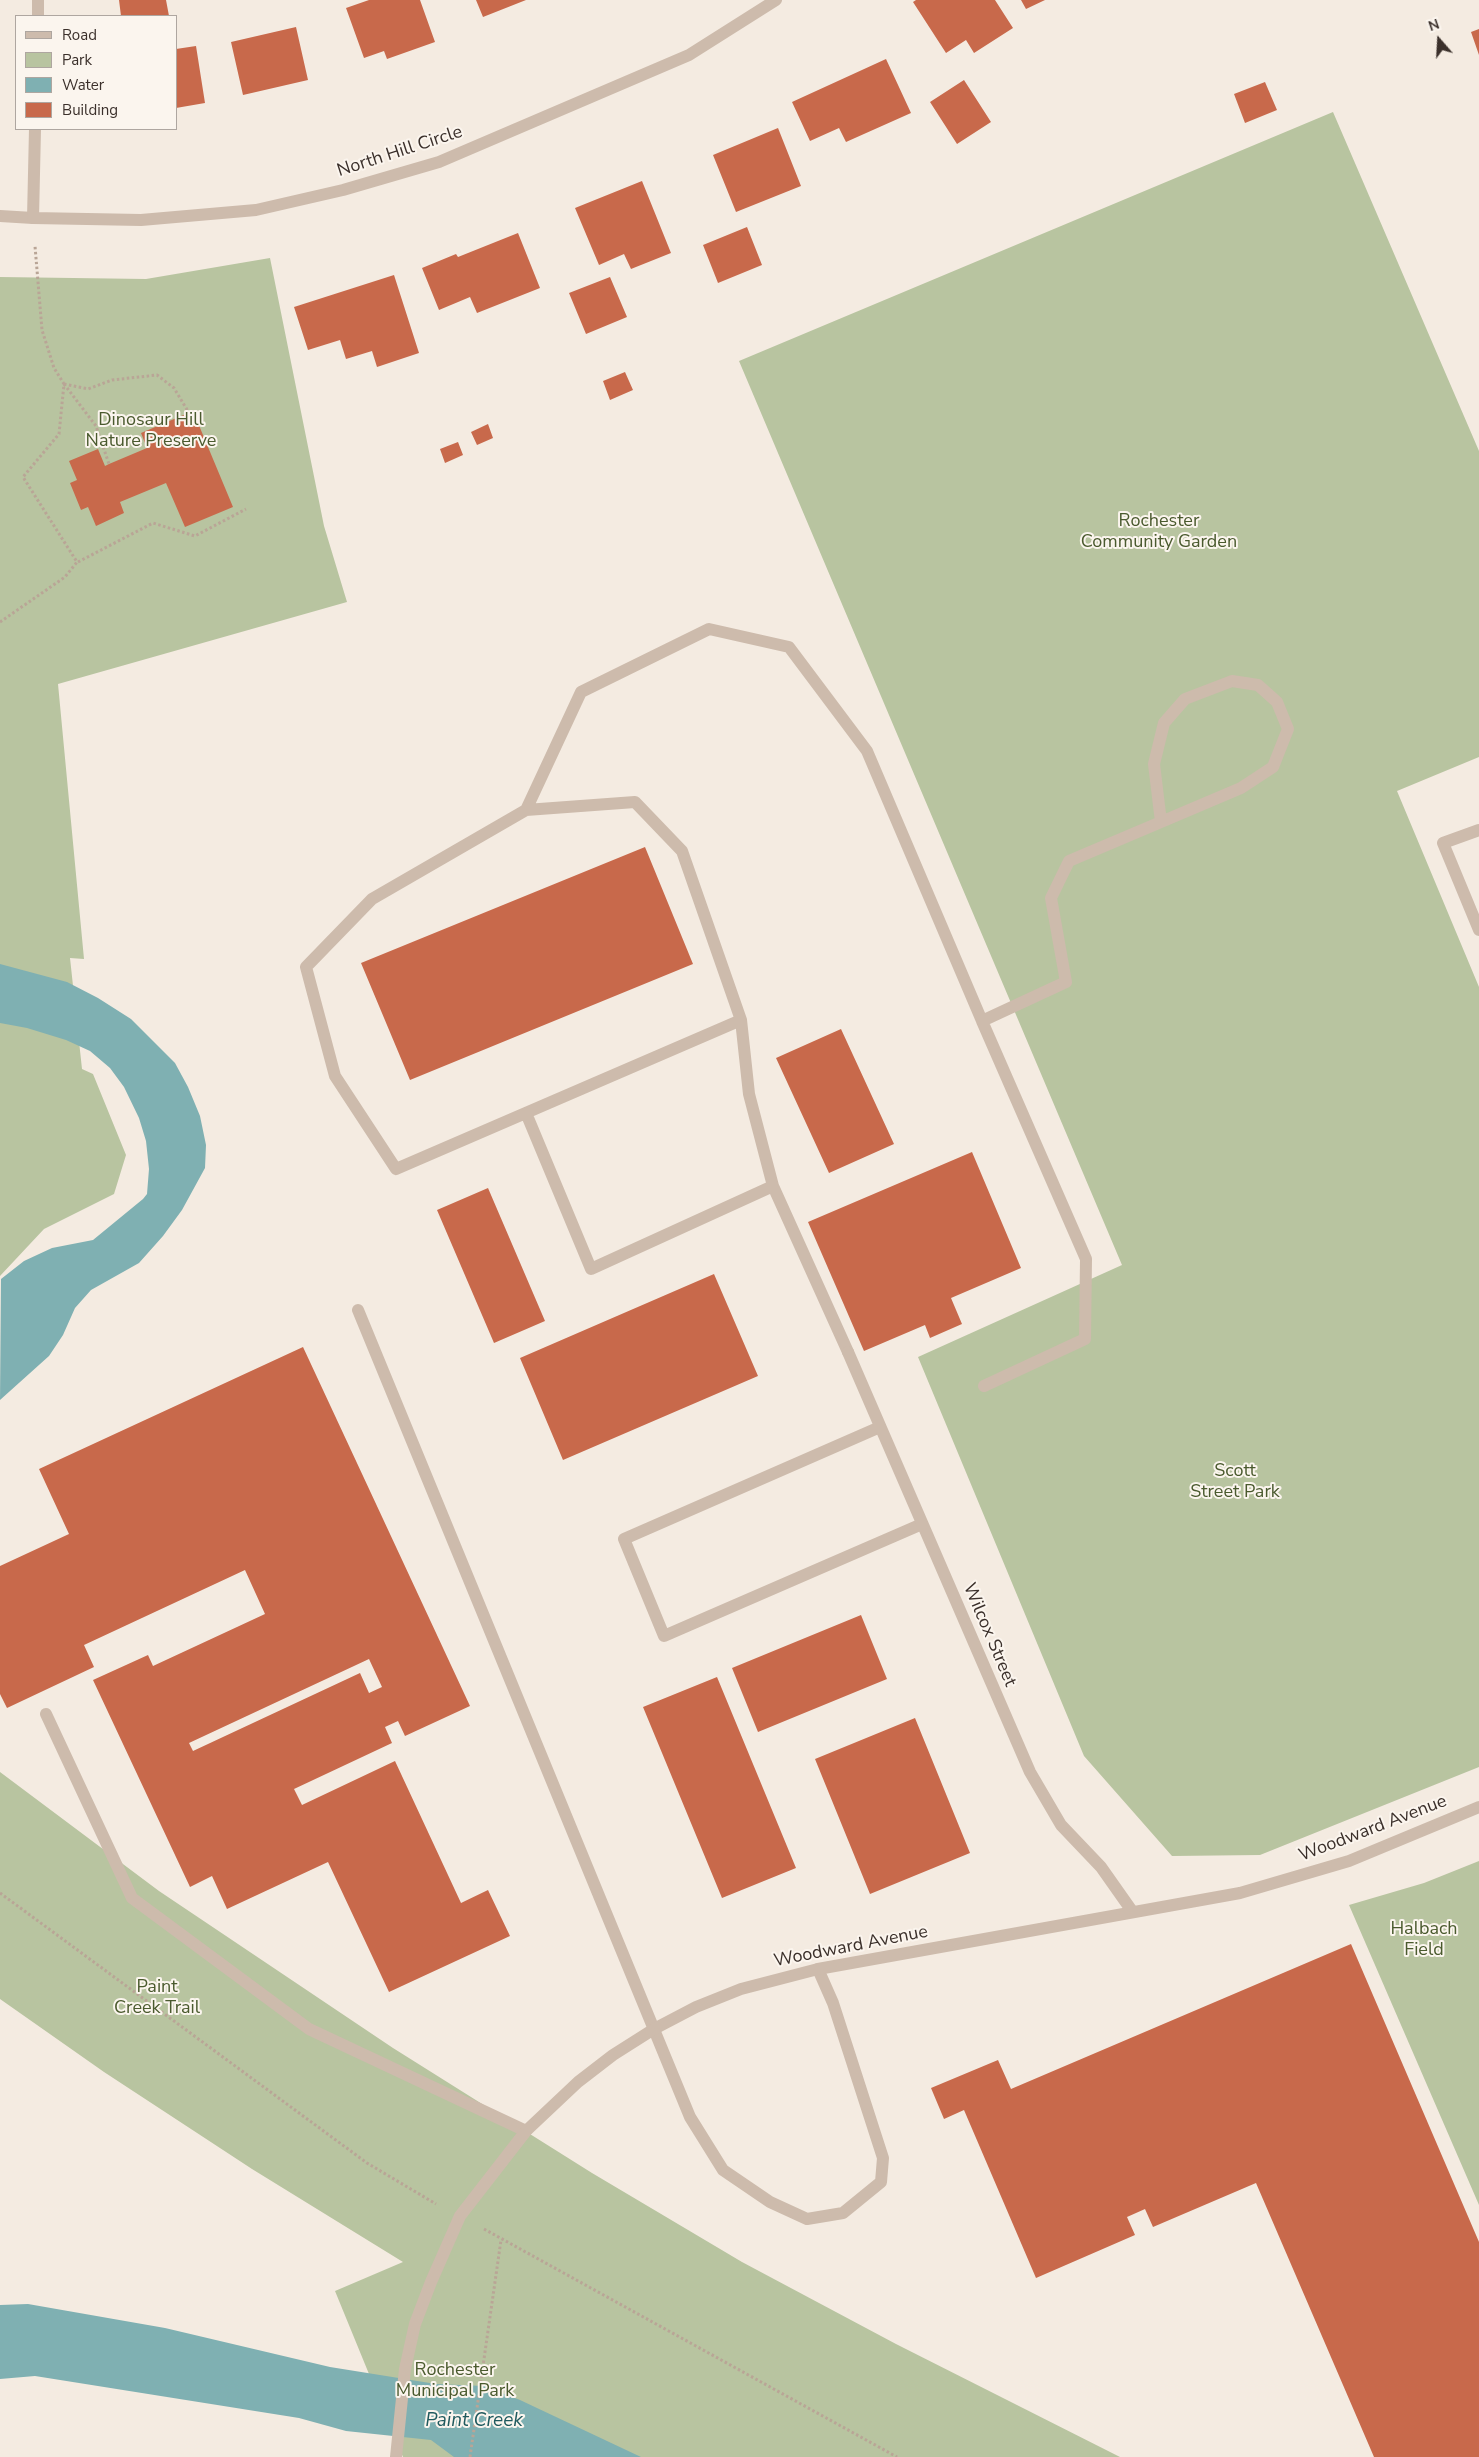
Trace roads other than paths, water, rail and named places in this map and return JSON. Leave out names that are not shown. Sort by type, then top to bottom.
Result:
[{"type":"street","points":[[38,0],[38,15]]},
{"type":"street","name":"North Hill Circle","points":[[0,216],[151,220],[256,210],[343,190],[439,162],[689,56],[776,0]]},
{"type":"street","points":[[32,218],[35,130]]},
{"type":"street","points":[[741,1020],[396,1169],[335,1076],[306,967],[372,899],[526,810],[581,692],[709,629],[789,647],[867,751],[1086,1259],[1085,1339],[984,1386]]},
{"type":"street","points":[[982,1021],[1066,982],[1051,898],[1069,861],[1161,822],[1241,788],[1273,767],[1288,729],[1277,702],[1258,686],[1232,681],[1185,699],[1164,723],[1154,764],[1161,822]]},
{"type":"street","name":"Wilcox Street","points":[[526,810],[635,802],[682,850],[741,1020],[749,1094],[773,1186],[848,1352],[1030,1772],[1048,1806],[1061,1825],[1101,1866],[1132,1911]]},
{"type":"street","points":[[1479,830],[1443,843],[1479,930]]},
{"type":"street","points":[[526,1113],[591,1269],[773,1186]]},
{"type":"street","points":[[358,1310],[690,2117],[723,2170],[770,2202],[807,2219],[843,2213],[881,2182],[883,2158],[833,2003],[818,1969]]},
{"type":"street","points":[[880,1427],[624,1540],[664,1636],[922,1524]]},
{"type":"street","points":[[46,1714],[132,1898],[309,2029],[526,2132]]},
{"type":"street","name":"Woodward Avenue","points":[[396,2457],[396,2441],[405,2369],[415,2324],[460,2216],[526,2132],[578,2082],[614,2055],[654,2029],[696,2007],[741,1989],[818,1969],[1240,1892],[1297,1877],[1349,1861],[1479,1806]]},
{"type":"water","points":[[0,964],[67,982],[98,998],[131,1019],[175,1063],[188,1087],[200,1116],[206,1145],[205,1168],[182,1210],[163,1236],[139,1263],[91,1290],[75,1308],[63,1335],[49,1356],[0,1400],[1,1279],[24,1261],[52,1248],[93,1240],[147,1194],[149,1169],[146,1141],[139,1118],[124,1087],[110,1068],[90,1051],[66,1040],[27,1028],[0,1023]]},
{"type":"water","name":"Paint Creek","points":[[28,2304],[165,2328],[330,2367],[436,2384],[484,2386],[520,2400],[641,2457],[454,2457],[431,2440],[346,2431],[299,2418],[35,2376],[0,2379],[0,2305]]},
{"type":"park label","name":"Dinosaur Hill Nature Preserve","points":[[151,431]]},
{"type":"park label","name":"Rochester Community Garden","points":[[1159,532]]},
{"type":"park label","name":"Scott Street Park","points":[[1235,1482]]},
{"type":"park label","name":"Halbach Field","points":[[1424,1940]]},
{"type":"park label","name":"Paint Creek Trail","points":[[157,1998]]},
{"type":"park label","name":"Rochester Municipal Park","points":[[455,2381]]}]
